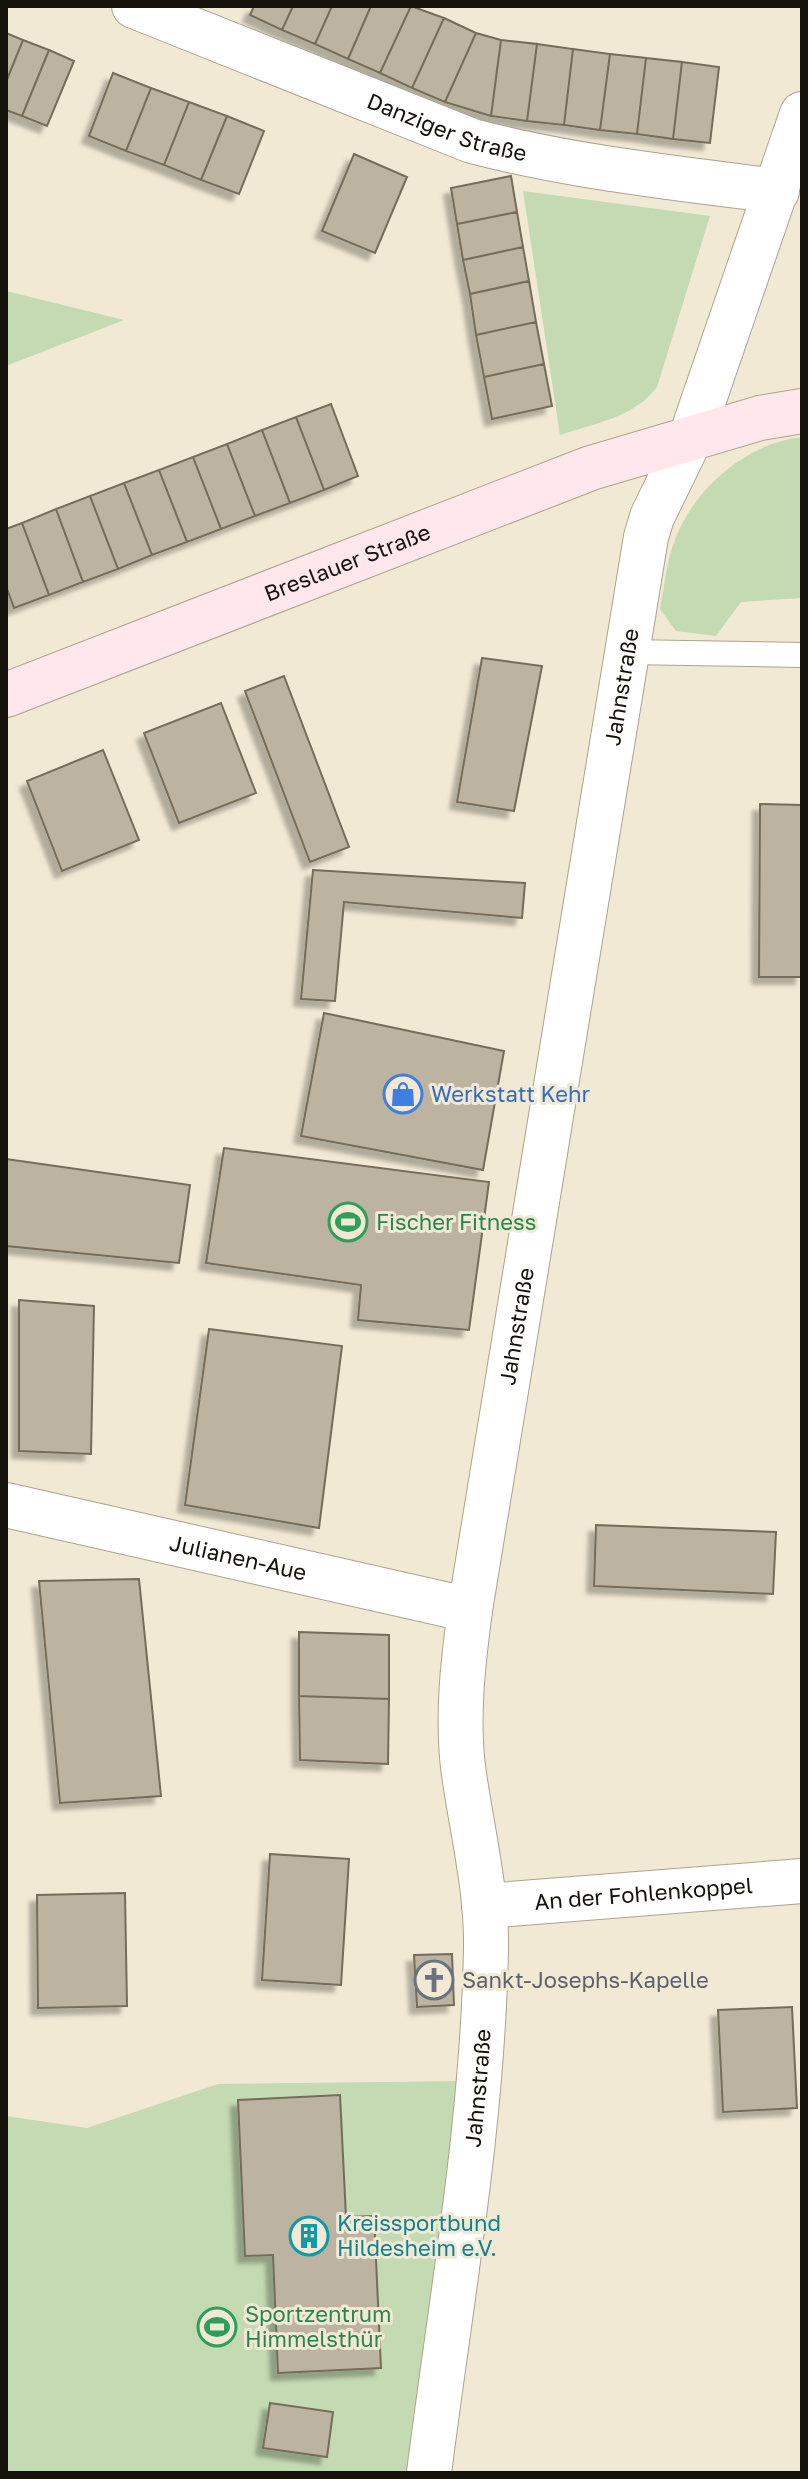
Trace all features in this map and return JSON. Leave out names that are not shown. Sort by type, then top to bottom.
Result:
[{"type":"street","name":"Danziger Straße","points":[[134,6],[472,141],[526,155],[619,171],[777,191]]},
{"type":"street","name":"Jahnstraße","points":[[429,2473],[477,2087],[485,1991],[484,1906],[459,1720],[470,1610],[646,537],[652,517],[691,437],[802,114]]},
{"type":"street","name":"Breslauer Straße","points":[[6,695],[573,475],[691,437],[760,418],[802,411]]},
{"type":"street","name":"Julianen-Aue","points":[[6,1505],[470,1610]]},
{"type":"street","name":"An der Fohlenkoppel","points":[[484,1906],[802,1881]]},
{"type":"lane","points":[[626,652],[802,655]]},
{"type":"green space","points":[[523,191],[710,216],[657,387],[637,406],[625,412],[560,435]]},
{"type":"green space","points":[[6,291],[124,320],[6,366]]},
{"type":"green space","points":[[802,437],[802,598],[741,602],[716,636],[676,631],[660,609],[672,548],[691,508],[705,490],[740,460],[780,441]]},
{"type":"green space","name":"Sportzentrum Himmelsthür","points":[[465,2081],[408,2473],[6,2473],[6,2116],[87,2128],[218,2084]]},
{"type":"building","points":[[254,6],[293,6],[282,30],[250,15]]},
{"type":"building","points":[[293,6],[332,6],[315,44],[282,30]]},
{"type":"building","points":[[332,6],[371,6],[348,59],[315,44]]},
{"type":"building","points":[[371,6],[411,6],[380,73],[348,59]]},
{"type":"building","points":[[411,6],[444,18],[412,88],[380,73]]},
{"type":"building","points":[[444,18],[476,33],[445,102],[412,88]]},
{"type":"building","points":[[6,33],[23,40],[6,82]]},
{"type":"building","points":[[476,33],[501,40],[491,116],[445,102]]},
{"type":"building","points":[[23,40],[49,50],[22,116],[6,110],[6,82]]},
{"type":"building","points":[[501,40],[537,44],[527,121],[491,116]]},
{"type":"building","points":[[537,44],[573,49],[564,125],[527,121]]},
{"type":"building","points":[[573,49],[610,54],[600,130],[564,125]]},
{"type":"building","points":[[49,50],[74,61],[47,126],[22,116]]},
{"type":"building","points":[[610,54],[646,58],[637,134],[600,130]]},
{"type":"building","points":[[646,58],[682,62],[673,139],[637,134]]},
{"type":"building","points":[[682,62],[719,67],[710,143],[673,139]]},
{"type":"building","points":[[113,73],[151,88],[126,151],[89,136]]},
{"type":"building","points":[[151,88],[189,102],[164,165],[126,151]]},
{"type":"building","points":[[189,102],[227,116],[201,180],[164,165]]},
{"type":"building","points":[[227,116],[264,131],[239,194],[201,180]]},
{"type":"building","points":[[354,154],[407,177],[375,253],[322,231]]},
{"type":"building","points":[[511,176],[517,212],[457,224],[451,188]]},
{"type":"building","points":[[517,212],[523,247],[463,260],[457,224]]},
{"type":"building","points":[[523,247],[529,281],[470,294],[463,260]]},
{"type":"building","points":[[529,281],[536,322],[476,335],[470,294]]},
{"type":"building","points":[[536,322],[544,364],[484,377],[476,335]]},
{"type":"building","points":[[544,364],[552,406],[492,419],[484,377]]},
{"type":"building","points":[[331,404],[358,476],[324,490],[296,417]]},
{"type":"building","points":[[296,417],[324,490],[290,503],[262,430]]},
{"type":"building","points":[[262,430],[290,503],[255,516],[227,444]]},
{"type":"building","points":[[227,444],[255,516],[221,529],[193,457]]},
{"type":"building","points":[[193,457],[221,529],[187,542],[159,470]]},
{"type":"building","points":[[159,470],[187,542],[152,555],[124,483]]},
{"type":"building","points":[[124,483],[152,555],[118,569],[90,496]]},
{"type":"building","points":[[90,496],[118,569],[83,582],[56,509]]},
{"type":"building","points":[[56,509],[83,582],[49,595],[22,523]]},
{"type":"building","points":[[22,523],[49,595],[14,608],[6,586],[6,529]]},
{"type":"building","points":[[482,658],[542,666],[514,811],[457,802]]},
{"type":"building","points":[[284,676],[349,847],[310,862],[245,691]]},
{"type":"building","points":[[221,703],[256,793],[179,823],[144,733]]},
{"type":"building","points":[[103,750],[139,840],[62,871],[27,781]]},
{"type":"building","points":[[760,804],[802,805],[802,977],[759,977]]},
{"type":"building","points":[[313,870],[525,883],[522,918],[344,902],[335,1001],[301,999]]},
{"type":"building","name":"Werkstatt Kehr","points":[[324,1013],[504,1051],[483,1170],[301,1136]]},
{"type":"building","name":"Fischer Fitness","points":[[224,1148],[489,1182],[469,1330],[358,1320],[361,1285],[206,1263]]},
{"type":"building","points":[[6,1159],[190,1185],[179,1263],[6,1246]]},
{"type":"building","points":[[19,1300],[94,1306],[91,1454],[19,1451]]},
{"type":"building","points":[[209,1329],[342,1346],[319,1528],[185,1505]]},
{"type":"building","points":[[596,1525],[776,1532],[773,1594],[594,1586]]},
{"type":"building","points":[[139,1579],[161,1796],[60,1803],[39,1581]]},
{"type":"building","points":[[299,1632],[389,1635],[389,1699],[299,1696]]},
{"type":"building","points":[[299,1696],[389,1699],[388,1764],[300,1760]]},
{"type":"building","points":[[270,1854],[349,1859],[341,1985],[262,1980]]},
{"type":"building","points":[[125,1893],[127,2006],[38,2008],[37,1895]]},
{"type":"building","name":"Sankt-Josephs-Kapelle","points":[[452,1954],[454,2005],[417,2007],[414,1955]]},
{"type":"building","points":[[792,2007],[797,2108],[723,2112],[718,2010]]},
{"type":"building","name":"Kreissportbund Hildesheim e.V.","points":[[340,2095],[346,2217],[374,2216],[381,2368],[278,2373],[273,2255],[245,2256],[238,2100]]},
{"type":"building","points":[[270,2403],[333,2412],[327,2457],[263,2448]]},
{"type":"place","name":"Werkstatt Kehr","points":[[403,1094]]},
{"type":"place","name":"Fischer Fitness","points":[[348,1222]]},
{"type":"place","name":"Sankt-Josephs-Kapelle","points":[[434,1980]]},
{"type":"place","name":"Kreissportbund Hildesheim e.V.","points":[[309,2236]]},
{"type":"place","name":"Sportzentrum Himmelsthür","points":[[217,2327]]}]
